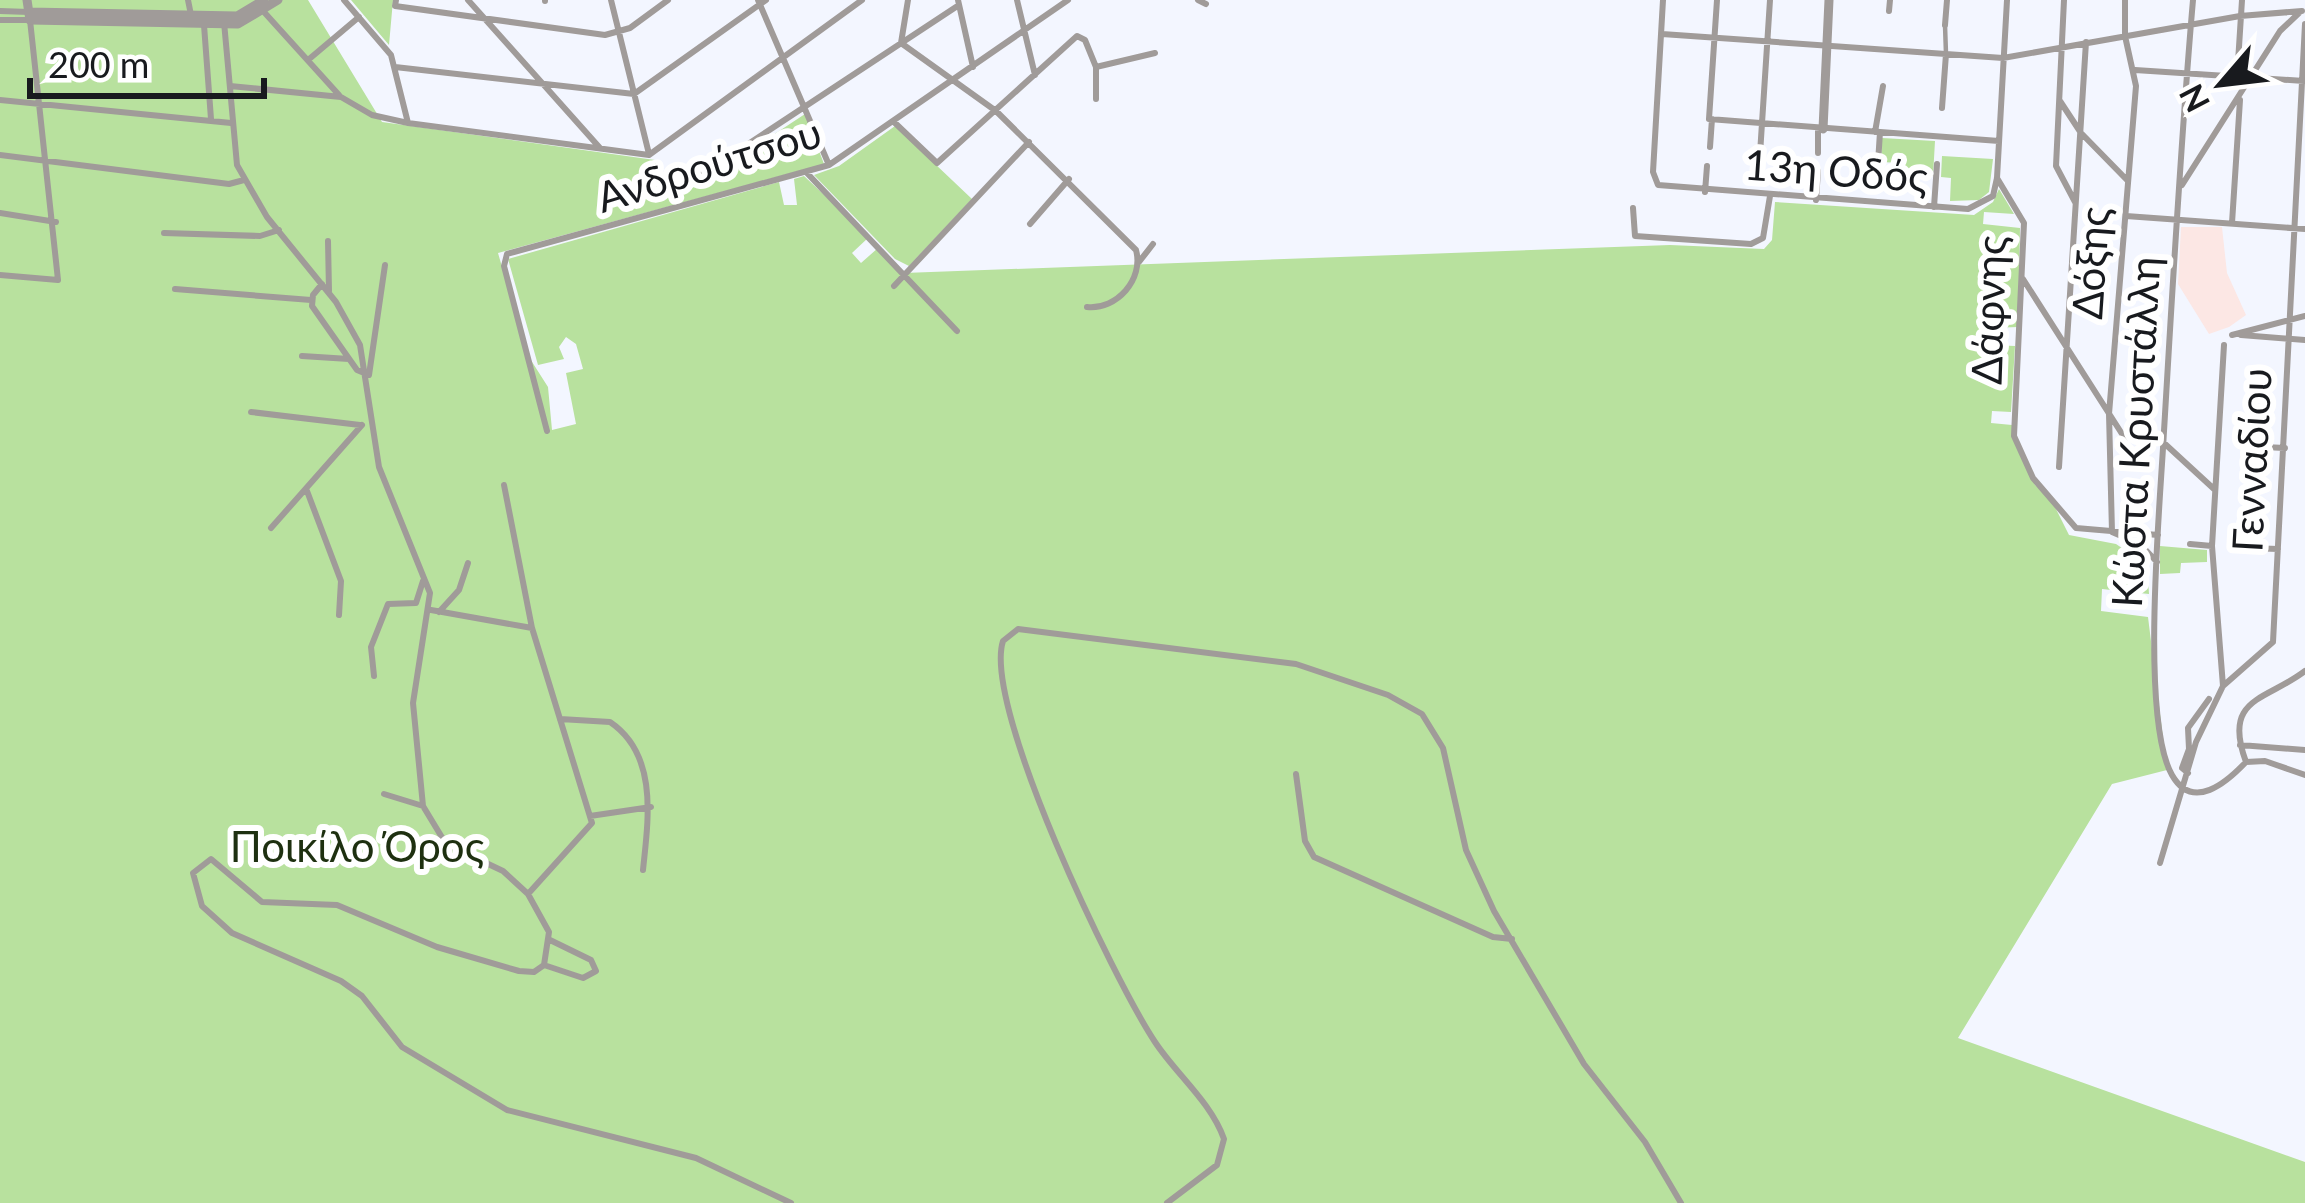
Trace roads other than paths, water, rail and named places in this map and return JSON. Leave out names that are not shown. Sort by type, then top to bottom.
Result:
[{"type":"street","points":[[188,0],[191,15]]},
{"type":"street","points":[[28,11],[248,22],[260,4],[278,0]]},
{"type":"street","points":[[344,0],[395,67],[408,123]]},
{"type":"street","points":[[468,0],[603,151]]},
{"type":"street","points":[[610,0],[649,155]]},
{"type":"street","points":[[396,3],[619,34],[668,0]]},
{"type":"street","points":[[260,4],[341,97],[372,115],[649,155],[862,0]]},
{"type":"street","points":[[901,43],[908,0]]},
{"type":"street","points":[[1017,0],[1035,75]]},
{"type":"street","name":"Ανδρούτσου","points":[[547,431],[504,266],[507,254],[829,165],[1067,0]]},
{"type":"street","points":[[1663,0],[1660,34],[2003,58],[2240,16],[2303,10]]},
{"type":"street","points":[[1710,147],[1717,0]]},
{"type":"street","points":[[1760,154],[1770,0]]},
{"type":"street","points":[[1818,153],[1828,0]]},
{"type":"street","points":[[1889,11],[1890,0]]},
{"type":"street","points":[[1942,108],[1947,0]]},
{"type":"street","name":"Δάφνης","points":[[2007,0],[1996,178],[2023,217],[2017,446],[2033,478],[2076,528],[2158,535]]},
{"type":"street","points":[[2064,0],[2056,166],[2077,205]]},
{"type":"street","name":"Δόξης","points":[[2111,532],[2108,414],[2134,70],[2125,0]]},
{"type":"street","name":"Κώστα Κρυστάλλη","points":[[2186,789],[2168,765],[2161,721],[2157,562],[2193,0]]},
{"type":"street","points":[[2237,78],[2242,0]]},
{"type":"street","points":[[395,67],[634,94],[761,2],[829,165]]},
{"type":"street","points":[[680,189],[959,2],[973,67]]},
{"type":"street","points":[[2180,188],[2280,31],[2303,10]]},
{"type":"street","points":[[0,275],[58,280],[56,222],[28,11]]},
{"type":"street","points":[[0,15],[28,11],[191,15],[204,20]]},
{"type":"street","points":[[308,60],[358,16]]},
{"type":"street","points":[[204,20],[211,121]]},
{"type":"street","points":[[224,20],[231,123],[244,180],[329,292],[360,345],[369,375]]},
{"type":"street","name":"Γενναδίου","points":[[2159,863],[2186,789],[2196,742],[2223,686],[2273,642],[2288,320],[2300,229],[2305,24]]},
{"type":"street","name":"13η Οδός","points":[[1660,34],[1655,182],[1705,192],[1934,207],[1981,206],[1993,196],[1996,178]]},
{"type":"street","points":[[894,122],[937,163],[1082,37],[1096,67],[1096,99]]},
{"type":"street","points":[[2059,467],[2086,42]]},
{"type":"street","points":[[901,43],[957,78],[996,111],[1123,232],[1139,262]]},
{"type":"street","points":[[1096,67],[1156,53]]},
{"type":"street","points":[[2134,70],[2303,81]]},
{"type":"street","points":[[230,86],[341,97]]},
{"type":"street","points":[[1878,163],[1883,86]]},
{"type":"street","points":[[2058,98],[2081,134],[2127,180]]},
{"type":"street","points":[[0,100],[231,123]]},
{"type":"street","points":[[2232,223],[2240,100]]},
{"type":"street","points":[[1711,119],[1999,141]]},
{"type":"street","points":[[894,286],[1029,142]]},
{"type":"street","points":[[0,155],[229,184],[244,180]]},
{"type":"street","points":[[1934,207],[1937,164]]},
{"type":"street","points":[[1705,192],[1707,166]]},
{"type":"street","points":[[1816,200],[1818,171]]},
{"type":"street","points":[[806,172],[957,331]]},
{"type":"street","points":[[1030,224],[1069,179]]},
{"type":"street","points":[[1633,208],[1635,236],[1751,244],[1763,238],[1770,196]]},
{"type":"street","points":[[0,213],[56,222]]},
{"type":"street","points":[[2126,216],[2300,229]]},
{"type":"street","points":[[164,233],[260,236],[279,230]]},
{"type":"street","points":[[328,241],[329,292]]},
{"type":"street","points":[[1087,307],[1102,309],[1117,300],[1153,244]]},
{"type":"street","points":[[385,265],[365,425],[435,611],[413,703],[423,806],[446,844],[503,871],[528,894],[550,940],[591,960],[596,971],[584,978],[544,964]]},
{"type":"street","points":[[2023,279],[2124,437],[2164,442],[2214,489]]},
{"type":"street","points":[[311,300],[322,284]]},
{"type":"street","points":[[175,289],[311,300]]},
{"type":"street","points":[[311,300],[350,359],[369,375]]},
{"type":"street","points":[[2305,316],[2232,335],[2305,340]]},
{"type":"street","points":[[2223,686],[2212,546],[2224,346]]},
{"type":"street","points":[[302,356],[350,359]]},
{"type":"street","points":[[251,412],[365,425]]},
{"type":"street","points":[[271,528],[365,425]]},
{"type":"street","points":[[2243,446],[2284,448]]},
{"type":"street","points":[[504,485],[532,628],[592,829],[528,894]]},
{"type":"street","points":[[307,491],[340,581],[339,615]]},
{"type":"street","points":[[2111,532],[2140,544],[2157,562]]},
{"type":"street","points":[[2191,544],[2212,546]]},
{"type":"street","points":[[2249,548],[2278,549]]},
{"type":"street","points":[[435,611],[459,590],[468,563]]},
{"type":"street","points":[[374,676],[371,647],[388,604],[416,603],[424,577]]},
{"type":"street","points":[[435,611],[532,628]]},
{"type":"street","points":[[1167,1203],[1217,1165],[1224,1139],[1143,1022],[1031,781],[1010,726],[1000,672],[1000,647],[1007,635],[1035,628],[1067,638],[1161,644],[1296,664],[1412,706],[1439,740],[1466,850],[1512,939],[1584,1064],[1645,1142],[1681,1203]]},
{"type":"street","points":[[2246,762],[2239,728],[2254,699],[2305,671]]},
{"type":"street","points":[[2189,774],[2182,769],[2189,749],[2188,728],[2209,699]]},
{"type":"street","points":[[560,719],[610,722],[620,728],[650,789],[644,870]]},
{"type":"street","points":[[2240,745],[2305,750]]},
{"type":"street","points":[[2186,789],[2207,792],[2246,762],[2264,761],[2305,775]]},
{"type":"street","points":[[1296,774],[1305,842],[1314,857],[1493,937],[1512,939]]},
{"type":"street","points":[[384,794],[423,806]]},
{"type":"street","points":[[590,816],[652,808]]},
{"type":"street","points":[[550,940],[544,964],[534,972],[519,971],[436,947],[337,905],[262,902],[212,859],[193,873],[202,906],[232,933],[341,981],[362,997],[402,1047],[507,1110],[695,1158],[791,1203]]},
{"type":"park label","name":"Ποικίλο Όρος","points":[[357,847]]}]
